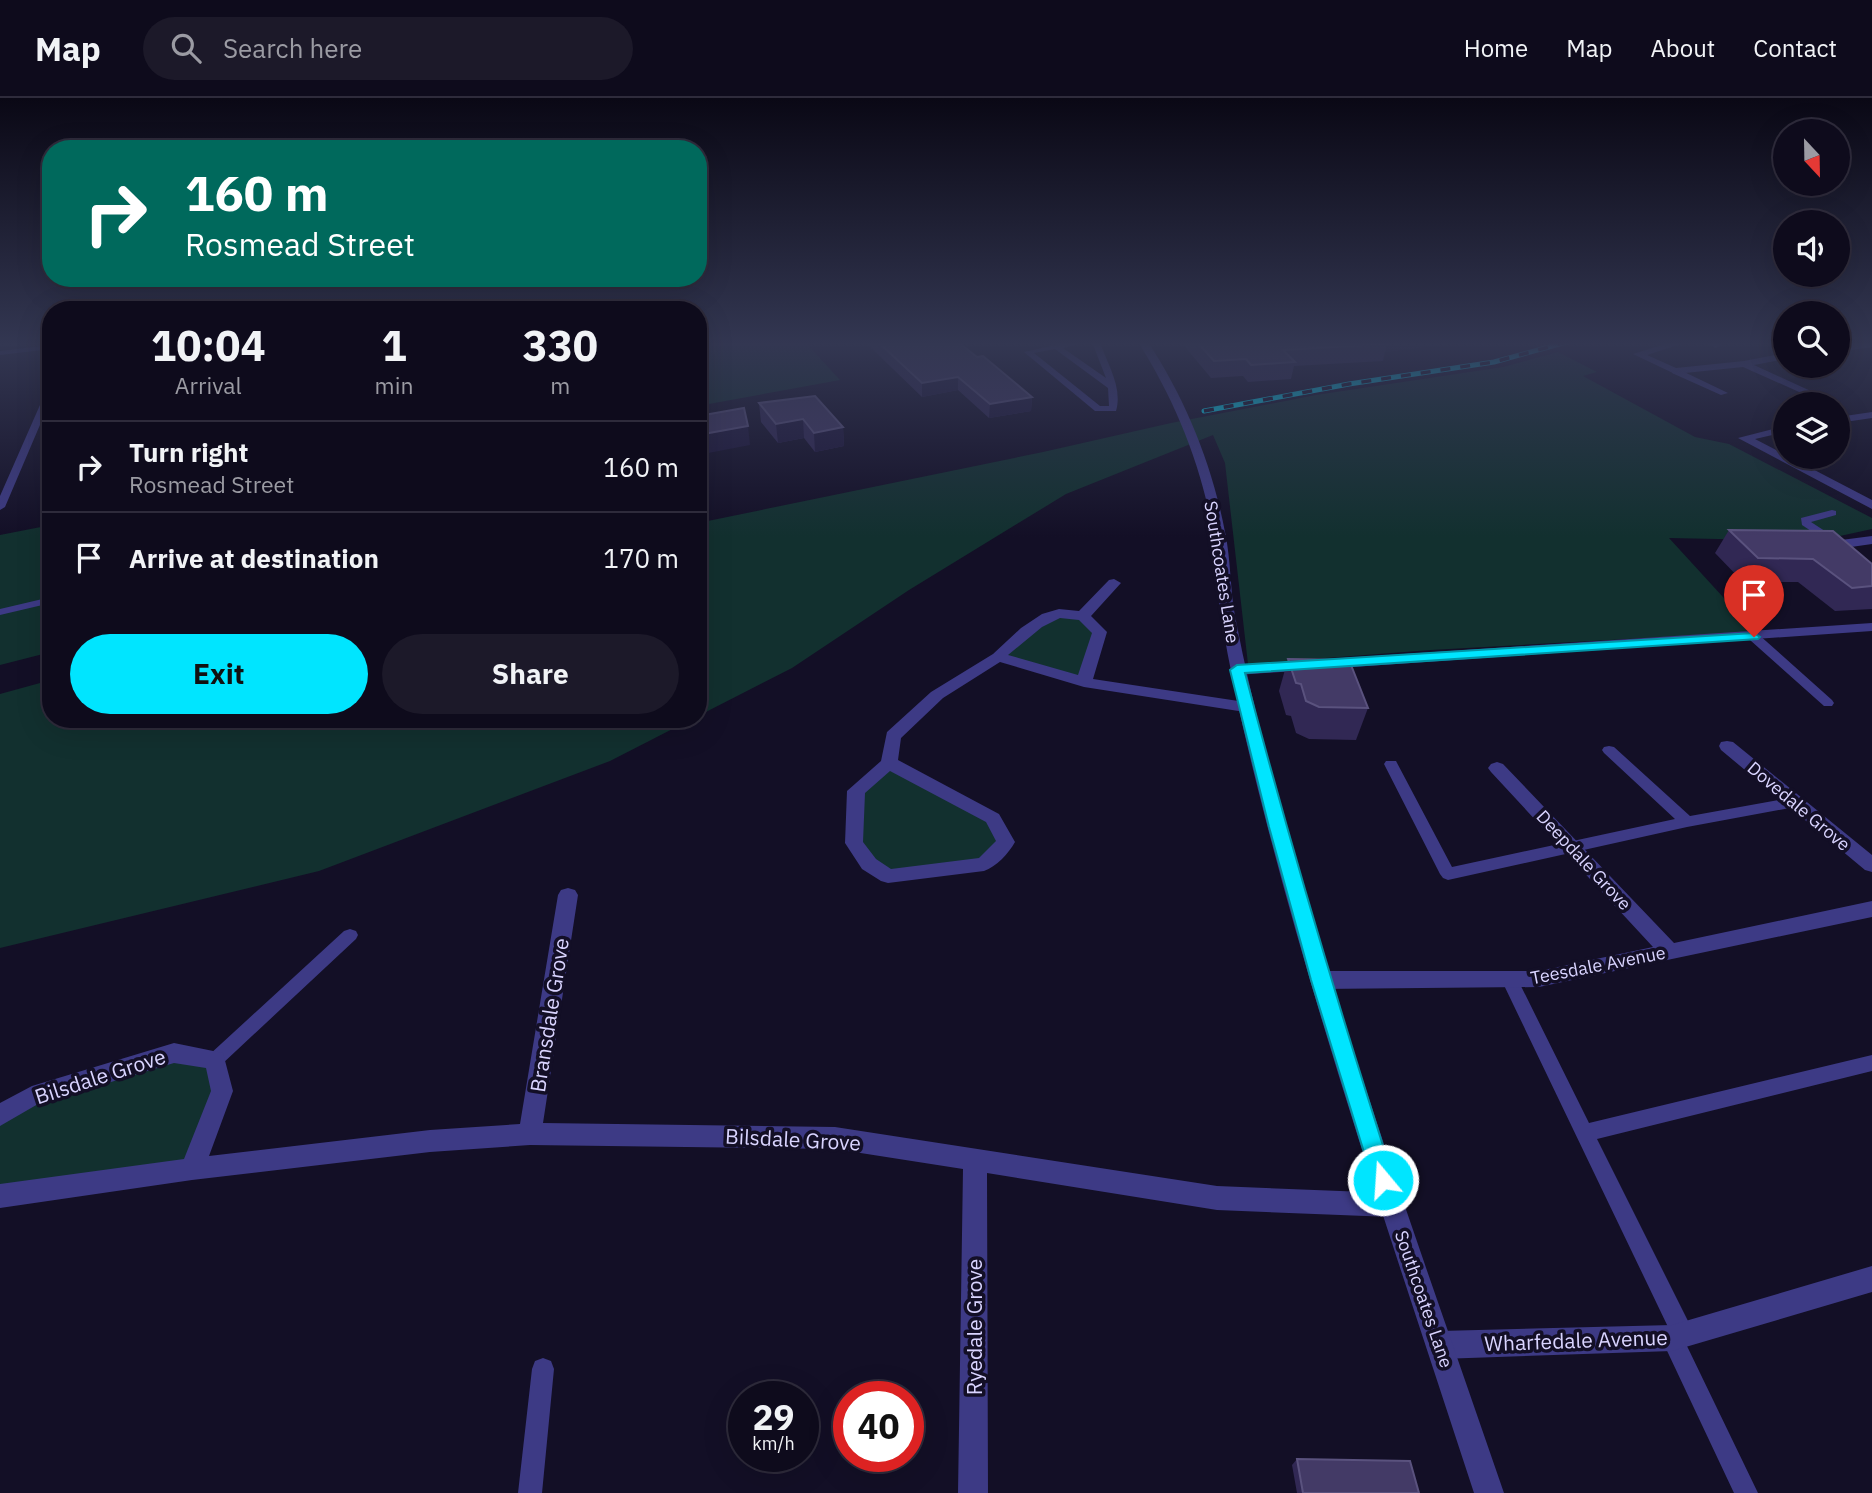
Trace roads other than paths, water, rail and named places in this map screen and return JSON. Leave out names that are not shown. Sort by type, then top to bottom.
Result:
[{"type":"street","name":"Southcoates Lane","points":[[1179,407],[1198,448],[1219,534],[1225,604],[1245,707],[1320,980],[1391,1205],[1489,1493]]},
{"type":"street","points":[[1850,410],[1867,415]]},
{"type":"street","points":[[1773,432],[1744,438],[1773,453]]},
{"type":"street","points":[[1803,469],[1872,505]]},
{"type":"street","points":[[1841,544],[1872,540]]},
{"type":"street","points":[[1841,544],[1872,573]]},
{"type":"street","points":[[1082,617],[1114,583]]},
{"type":"street","points":[[889,763],[993,818],[1006,842],[984,864],[888,876],[869,864],[854,843],[856,791],[889,763],[893,736],[937,695],[998,657],[1032,625],[1054,614],[1082,617],[1100,632],[1084,682]]},
{"type":"street","points":[[1237,670],[1872,627]]},
{"type":"street","points":[[998,657],[1084,682],[1245,707]]},
{"type":"street","name":"Dovedale Grove","points":[[1727,746],[1872,865]]},
{"type":"street","name":"Deepdale Grove","points":[[1497,768],[1670,952]]},
{"type":"street","name":"Bransdale Grove","points":[[530,1134],[568,895]]},
{"type":"street","name":"Teesdale Avenue","points":[[1320,980],[1539,979],[1872,909]]},
{"type":"street","name":"Bilsdale Grove","points":[[0,1115],[33,1096],[174,1053],[215,1060]]},
{"type":"street","points":[[192,1169],[222,1091],[215,1060]]},
{"type":"street","name":"Bilsdale Grove","points":[[0,1196],[192,1169],[430,1141],[530,1134],[677,1134],[835,1138],[1217,1198],[1391,1205]]},
{"type":"street","name":"Ryedale Grove","points":[[973,1493],[975,1160]]},
{"type":"street","name":"Wharfedale Avenue","points":[[1440,1345],[1678,1337],[1872,1279]]},
{"type":"lane","points":[[1096,407],[1113,407]]},
{"type":"lane","points":[[0,507],[42,410]]},
{"type":"lane","points":[[1832,513],[1805,520],[1807,526],[1841,544]]},
{"type":"lane","points":[[0,612],[42,602]]},
{"type":"lane","points":[[1754,637],[1828,703]]},
{"type":"lane","points":[[1609,750],[1687,822]]},
{"type":"lane","points":[[1391,764],[1448,874],[1687,822],[1795,802]]},
{"type":"lane","points":[[215,1060],[350,935]]},
{"type":"lane","points":[[1509,979],[1584,1133],[1746,1493]]},
{"type":"lane","points":[[1584,1133],[1872,1063]]},
{"type":"lane","points":[[530,1493],[544,1369]]},
{"type":"railway","points":[[1204,411],[1225,407]]}]
